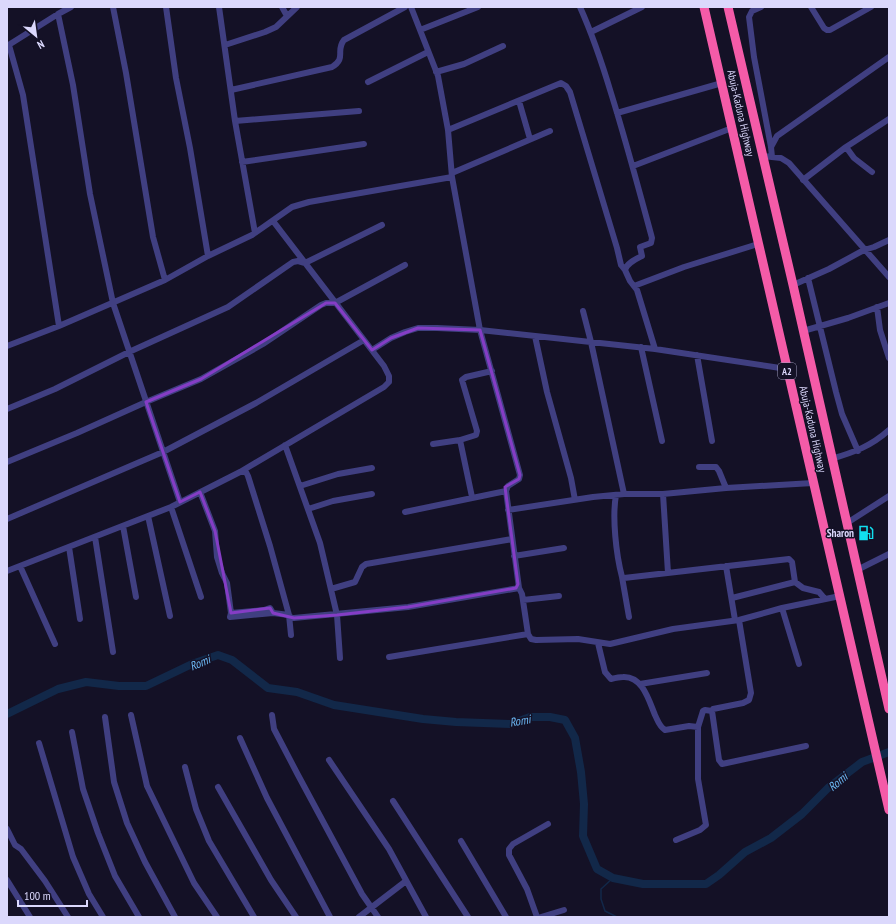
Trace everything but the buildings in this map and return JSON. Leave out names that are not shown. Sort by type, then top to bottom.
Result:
[{"type":"highway","name":"Abuja-Kaduna Highway","points":[[704,7],[889,810]]},
{"type":"highway","name":"Abuja-Kaduna Highway","points":[[728,7],[767,156],[793,285],[831,459],[889,709]]},
{"type":"street","points":[[59,326],[23,95],[8,46],[71,7]]},
{"type":"street","points":[[113,7],[126,73],[153,237],[165,280]]},
{"type":"street","points":[[166,7],[176,78],[190,148],[208,256]]},
{"type":"street","points":[[219,7],[235,121],[255,233]]},
{"type":"street","points":[[282,7],[287,16]]},
{"type":"street","points":[[225,45],[276,27],[297,7]]},
{"type":"street","points":[[231,90],[332,67],[338,64],[340,60],[341,47],[344,40],[405,7]]},
{"type":"street","points":[[411,7],[436,72],[448,130],[452,175],[480,330],[520,475],[519,479],[508,486],[506,491],[518,587],[523,600],[528,634],[532,639],[536,640],[578,639],[610,644],[673,629],[737,620],[782,608],[840,596]]},
{"type":"street","points":[[420,30],[478,7]]},
{"type":"street","points":[[580,7],[591,32],[617,113],[652,238],[651,243],[640,247],[642,256],[626,266],[626,270]]},
{"type":"street","points":[[591,32],[632,9],[642,7]]},
{"type":"street","points":[[760,7],[752,11],[749,17],[754,57],[771,147]]},
{"type":"street","points":[[811,7],[824,28],[826,30],[830,30],[870,7]]},
{"type":"street","points":[[58,14],[73,85],[90,194],[113,303],[180,502]]},
{"type":"street","points":[[436,72],[464,64],[503,46]]},
{"type":"street","points":[[368,82],[428,52]]},
{"type":"street","points":[[889,57],[777,136],[767,156],[781,158],[789,163],[889,277]]},
{"type":"street","points":[[448,130],[561,83],[566,86],[570,92],[617,248],[619,262],[626,270],[637,290],[655,349]]},
{"type":"street","points":[[617,113],[722,83]]},
{"type":"street","points":[[519,100],[530,139]]},
{"type":"street","points":[[235,121],[359,111]]},
{"type":"street","points":[[803,180],[846,148],[889,119]]},
{"type":"street","points":[[633,166],[732,128]]},
{"type":"street","points":[[7,346],[59,326],[165,280],[208,256],[255,233],[292,207],[309,202],[452,175],[550,130]]},
{"type":"street","points":[[242,162],[364,144]]},
{"type":"street","points":[[846,148],[854,158],[872,172]]},
{"type":"street","points":[[7,572],[170,507],[240,472],[384,387],[389,382],[389,376],[384,366],[273,221]]},
{"type":"street","points":[[305,264],[382,224]]},
{"type":"street","points":[[793,285],[864,250],[889,240]]},
{"type":"street","points":[[634,286],[758,244]]},
{"type":"street","points":[[7,409],[228,308],[293,262],[298,261],[305,264]]},
{"type":"street","points":[[7,462],[200,379],[262,344],[321,305],[326,303],[335,303],[406,266]]},
{"type":"street","points":[[808,278],[842,414],[858,451]]},
{"type":"street","points":[[803,331],[848,318],[889,303]]},
{"type":"street","points":[[877,307],[880,330],[889,358]]},
{"type":"street","points":[[583,311],[624,494]]},
{"type":"street","points":[[372,350],[391,338],[418,328],[480,330],[641,347],[787,369]]},
{"type":"street","points":[[535,336],[547,392],[571,478],[575,500]]},
{"type":"street","points":[[7,519],[163,452],[256,403],[364,340]]},
{"type":"street","points":[[641,347],[662,441]]},
{"type":"street","points":[[697,355],[712,441]]},
{"type":"street","points":[[433,444],[460,440],[476,435],[477,433],[462,380],[466,377],[492,371]]},
{"type":"street","points":[[831,459],[858,451],[878,440],[889,430]]},
{"type":"street","points":[[460,440],[472,497]]},
{"type":"street","points":[[285,445],[320,543],[337,615],[340,658]]},
{"type":"street","points":[[699,467],[716,467],[726,488]]},
{"type":"street","points":[[300,486],[338,474],[372,468]]},
{"type":"street","points":[[240,472],[246,472],[248,476],[270,546],[290,615],[291,635]]},
{"type":"street","points":[[508,510],[624,494],[663,494],[726,488],[814,483]]},
{"type":"street","points":[[405,512],[506,491]]},
{"type":"street","points":[[200,492],[214,531],[218,557],[222,573],[227,583],[231,613],[264,610],[270,608],[273,613],[279,615],[290,615],[291,618],[337,615],[408,607],[518,587]]},
{"type":"street","points":[[308,509],[333,501],[372,494]]},
{"type":"street","points":[[663,494],[668,573]]},
{"type":"street","points":[[616,495],[614,508],[618,557],[629,617]]},
{"type":"street","points":[[847,523],[889,496]]},
{"type":"street","points":[[170,507],[201,597]]},
{"type":"street","points":[[148,516],[170,616]]},
{"type":"street","points":[[123,526],[136,597]]},
{"type":"street","points":[[95,537],[113,652]]},
{"type":"street","points":[[331,589],[355,582],[362,567],[366,564],[512,539]]},
{"type":"street","points":[[69,547],[80,620]]},
{"type":"street","points":[[514,556],[564,548]]},
{"type":"street","points":[[857,570],[889,554]]},
{"type":"street","points":[[622,577],[789,560],[792,562],[795,582],[803,588],[818,592],[824,599]]},
{"type":"street","points":[[20,566],[55,644]]},
{"type":"street","points":[[676,840],[700,830],[706,825],[698,780],[698,727],[703,711],[712,711],[714,709],[743,703],[749,700],[752,693],[726,566]]},
{"type":"street","points":[[732,598],[795,582]]},
{"type":"street","points":[[523,600],[559,596]]},
{"type":"street","points":[[782,608],[799,664]]},
{"type":"street","points":[[389,658],[528,634]]},
{"type":"street","points":[[598,643],[607,676],[611,679],[623,677],[630,678],[640,684],[645,690],[660,726],[664,729],[665,736]]},
{"type":"street","points":[[640,684],[707,673]]},
{"type":"street","points":[[712,711],[719,760],[722,764],[806,746]]},
{"type":"street","points":[[131,715],[147,786],[194,883],[217,917]]},
{"type":"street","points":[[272,715],[274,729],[298,775],[362,894],[378,917]]},
{"type":"street","points":[[105,717],[114,782],[127,823],[145,862],[175,917]]},
{"type":"street","points":[[664,729],[689,726],[698,727]]},
{"type":"street","points":[[72,732],[83,788],[98,833],[116,876],[139,917]]},
{"type":"street","points":[[240,738],[258,779],[327,916]]},
{"type":"street","points":[[39,743],[73,857],[89,894],[103,917]]},
{"type":"street","points":[[329,760],[389,850],[422,906],[426,917]]},
{"type":"street","points":[[185,767],[196,809],[210,841],[254,917]]},
{"type":"street","points":[[218,787],[272,880],[296,917]]},
{"type":"street","points":[[393,802],[468,917]]},
{"type":"street","points":[[537,917],[527,889],[511,861],[509,849],[512,844],[548,824]]},
{"type":"street","points":[[7,829],[15,845],[21,849],[45,881],[68,917]]},
{"type":"street","points":[[461,841],[506,917]]},
{"type":"street","points":[[7,880],[30,917]]},
{"type":"street","points":[[359,917],[406,881]]},
{"type":"street","points":[[541,917],[564,910]]},
{"type":"highlighted area","points":[[326,303],[335,303],[372,350],[391,338],[418,328],[480,330],[520,475],[519,479],[505,487],[518,584],[516,588],[408,607],[337,615],[294,618],[273,613],[270,608],[231,613],[215,531],[200,492],[180,502],[146,402],[201,379]]},
{"type":"waterway","name":"Romi","points":[[7,714],[58,689],[86,682],[119,686],[146,686],[192,664],[218,655],[232,660],[268,688],[297,692],[334,705],[423,719],[456,722],[511,724],[530,717],[550,717],[565,720],[575,738],[581,772],[584,804],[583,836],[597,869],[613,878],[643,884],[706,884],[719,875],[745,852],[771,838],[802,814],[828,788],[862,762],[889,752]]},
{"type":"waterway","points":[[613,878],[601,889],[601,899],[605,911],[617,917]]},
{"type":"place","name":"Sharon","points":[[866,533]]}]
